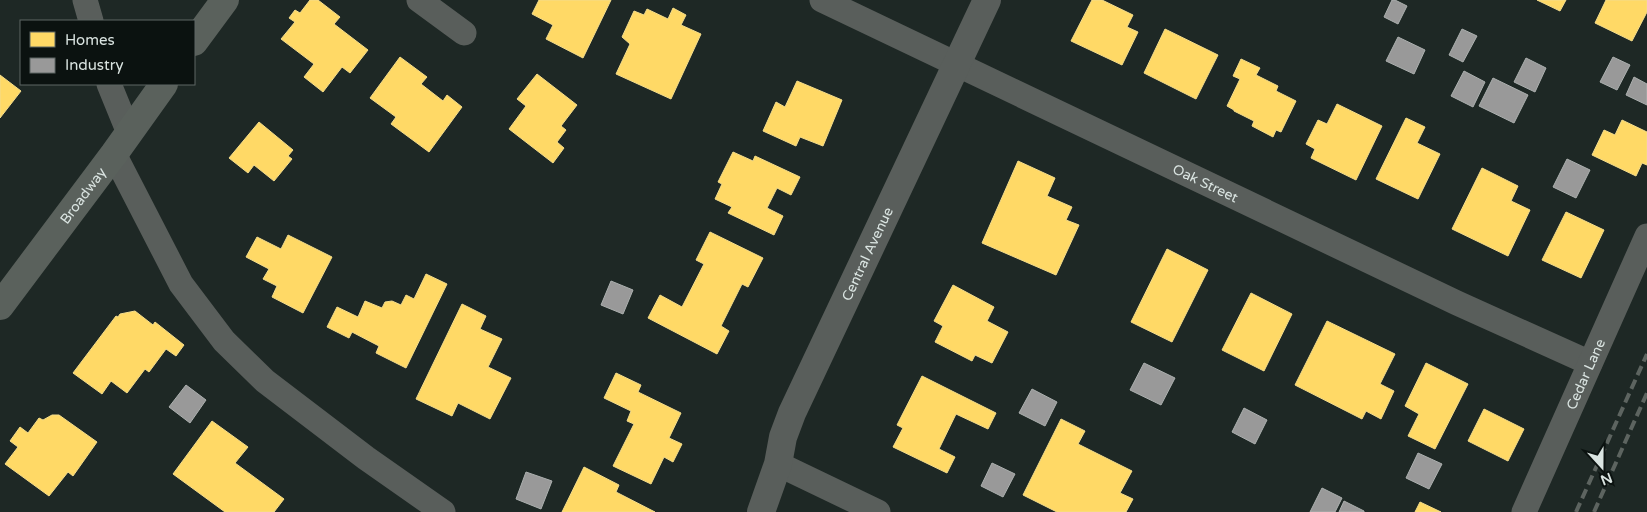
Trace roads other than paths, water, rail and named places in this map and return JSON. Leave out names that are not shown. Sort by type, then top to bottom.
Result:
[{"type":"main road","points":[[195,41],[226,0]]},
{"type":"main road","name":"Broadway","points":[[0,306],[163,85]]},
{"type":"street","points":[[85,0],[91,20]]},
{"type":"street","points":[[419,0],[464,33]]},
{"type":"street","name":"Oak Street","points":[[822,0],[1458,303],[1590,363]]},
{"type":"street","name":"Central Avenue","points":[[761,512],[778,464],[783,437],[792,413],[987,0]]},
{"type":"street","points":[[109,85],[129,132]]},
{"type":"street","points":[[114,154],[181,284],[224,341],[265,381],[366,458],[444,512]]},
{"type":"street","name":"Cedar Lane","points":[[1524,512],[1647,236]]},
{"type":"street","points":[[778,464],[878,512]]},
{"type":"railway","points":[[1576,512],[1647,354]]},
{"type":"railway","points":[[1594,512],[1647,393]]}]
